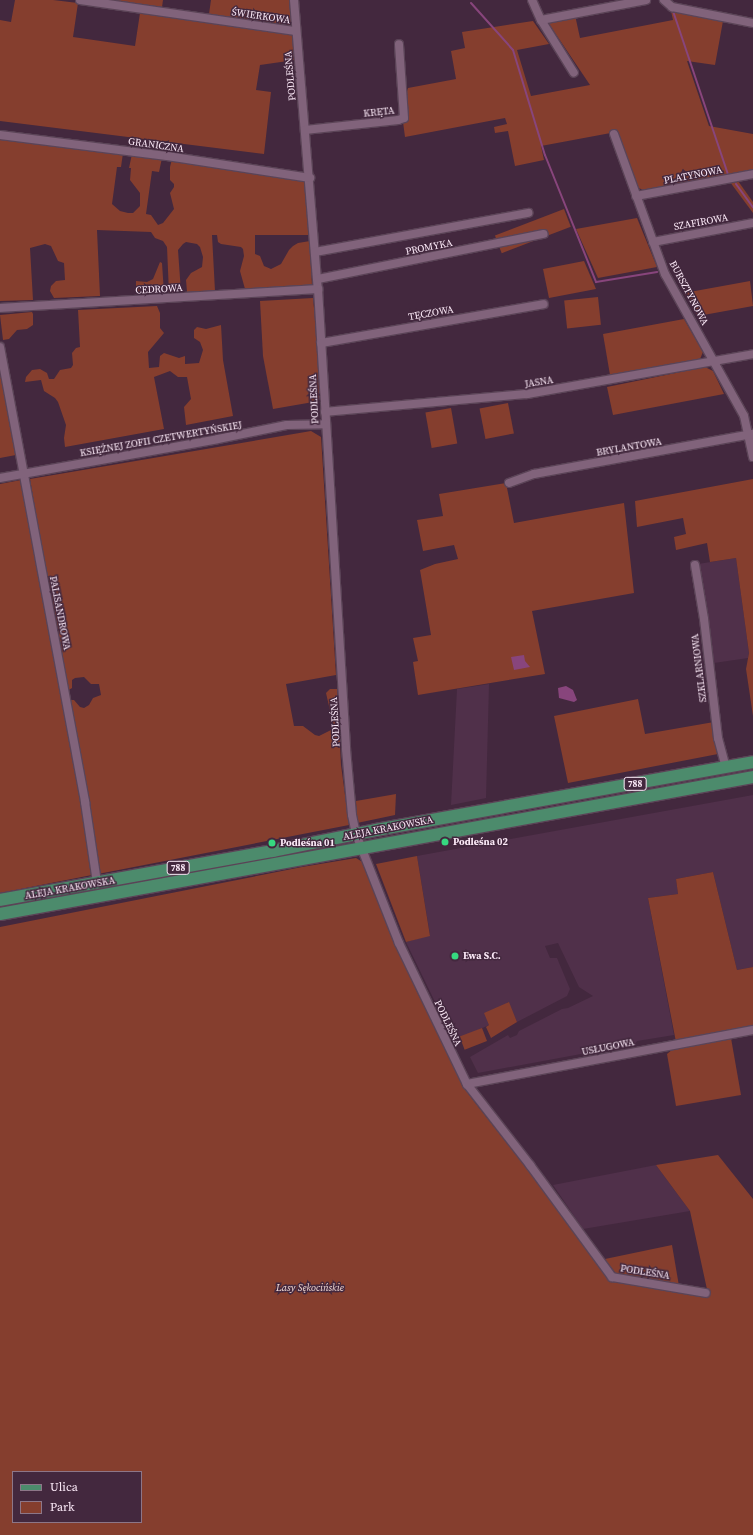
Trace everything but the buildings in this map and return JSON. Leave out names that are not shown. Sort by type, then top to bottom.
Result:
[{"type":"main road","name":"ALEJA KRAKOWSKA","points":[[0,900],[753,762]]},
{"type":"main road","name":"ALEJA KRAKOWSKA","points":[[0,914],[363,850],[444,833],[753,777]]},
{"type":"street","name":"ŚWIERKOWA","points":[[80,0],[296,31]]},
{"type":"street","name":"PODLEŚNA","points":[[294,0],[318,279],[346,749],[352,815],[356,834],[399,943],[467,1084],[530,1165],[612,1277],[706,1293]]},
{"type":"street","points":[[532,0],[541,20],[574,73]]},
{"type":"street","points":[[541,20],[646,0]]},
{"type":"street","points":[[664,0],[672,7],[753,23]]},
{"type":"street","name":"KRĘTA","points":[[305,130],[398,120],[404,118],[399,44]]},
{"type":"street","name":"BURSZTYNOWA","points":[[614,134],[668,279],[744,416],[751,435],[753,457]]},
{"type":"street","name":"GRANICZNA","points":[[0,135],[167,156],[310,178]]},
{"type":"street","name":"PLATYNOWA","points":[[636,196],[753,174]]},
{"type":"street","points":[[316,252],[528,213]]},
{"type":"street","name":"SZAFIROWA","points":[[653,242],[753,223]]},
{"type":"street","name":"PROMYKA","points":[[318,279],[544,234]]},
{"type":"street","name":"CEDROWA","points":[[0,308],[318,290]]},
{"type":"street","name":"TĘCZOWA","points":[[321,343],[544,304]]},
{"type":"street","name":"PALISANDROWA","points":[[0,347],[85,802],[97,882]]},
{"type":"street","name":"JASNA","points":[[325,412],[527,394],[753,354]]},
{"type":"street","name":"KSIĘŻNEJ ZOFII CZETWERTYŃSKIEJ","points":[[0,478],[122,455],[218,440],[287,425],[326,424]]},
{"type":"street","name":"BRYLANTOWA","points":[[509,483],[534,474],[751,435]]},
{"type":"street","name":"SZKLARNIOWA","points":[[695,565],[704,619],[718,738],[726,767]]},
{"type":"street","name":"USŁUGOWA","points":[[467,1084],[753,1030]]},
{"type":"shaded area","points":[[736,558],[749,653],[748,658],[714,663],[707,606],[702,600],[698,564]]},
{"type":"shaded area","points":[[524,655],[525,661],[530,667],[514,670],[511,657]]},
{"type":"shaded area","points":[[489,684],[486,798],[451,805],[457,689]]},
{"type":"shaded area","points":[[566,686],[573,690],[577,700],[574,702],[559,698],[558,688]]},
{"type":"shaded area","points":[[753,795],[753,967],[737,970],[713,872],[676,879],[678,894],[648,898],[674,1035],[637,1041],[635,1044],[478,1073],[470,1057],[508,1035],[510,1038],[517,1035],[519,1031],[562,1009],[568,1008],[593,996],[579,987],[558,943],[545,946],[550,958],[557,958],[570,989],[567,996],[517,1022],[508,1002],[489,1025],[454,1041],[406,942],[430,935],[417,856]]},
{"type":"shaded area","points":[[656,1165],[690,1211],[583,1229],[553,1185]]},
{"type":"green space","points":[[15,0],[53,0],[78,3],[73,37],[135,46],[140,13],[293,34],[295,60],[260,65],[256,90],[271,92],[264,154],[0,121],[0,20],[11,22]]},
{"type":"green space","points":[[111,0],[163,0],[162,7]]},
{"type":"green space","points":[[211,0],[289,0],[292,25],[209,14]]},
{"type":"green space","points":[[671,11],[723,21],[715,65],[687,61],[709,126],[753,134],[753,172],[646,191],[636,187],[616,132],[541,146],[544,160],[515,166],[508,131],[495,133],[494,127],[507,124],[505,118],[405,137],[403,122],[409,117],[406,95],[408,88],[456,79],[451,51],[465,48],[462,32],[533,21],[549,44],[517,50],[531,96],[590,85],[547,21],[575,15],[580,38],[673,20]]},
{"type":"green space","points":[[0,138],[123,153],[121,167],[117,167],[112,204],[120,211],[128,213],[133,213],[140,206],[140,193],[130,180],[131,168],[129,168],[132,154],[162,158],[159,172],[152,171],[146,214],[151,215],[158,225],[163,223],[174,209],[170,193],[174,187],[174,184],[170,180],[170,167],[172,159],[306,181],[310,235],[255,235],[255,254],[260,256],[264,266],[271,269],[281,264],[293,246],[298,243],[310,241],[312,286],[245,289],[240,271],[244,256],[243,249],[241,247],[221,244],[218,242],[217,235],[212,235],[215,291],[187,292],[186,280],[191,273],[202,267],[203,257],[200,247],[197,244],[186,242],[178,250],[181,292],[169,293],[167,247],[163,241],[155,238],[151,232],[97,230],[100,296],[54,298],[50,291],[51,286],[56,281],[65,280],[64,263],[58,261],[51,246],[45,244],[30,248],[33,300],[0,301]]},
{"type":"green space","points":[[738,181],[753,202],[753,213],[730,182]]},
{"type":"green space","points":[[564,209],[571,227],[502,253],[495,236]]},
{"type":"green space","points":[[637,218],[657,267],[598,278],[576,229]]},
{"type":"green space","points":[[584,261],[596,289],[549,298],[543,269]]},
{"type":"green space","points":[[160,262],[162,263],[164,293],[136,294],[136,281],[147,282],[153,279]]},
{"type":"green space","points":[[750,281],[753,306],[698,316],[684,293]]},
{"type":"green space","points":[[598,297],[601,325],[567,328],[564,301]]},
{"type":"green space","points":[[313,298],[318,349],[319,401],[273,409],[263,356],[260,301]]},
{"type":"green space","points":[[157,306],[160,313],[160,328],[164,333],[148,352],[149,368],[159,367],[160,356],[164,353],[179,358],[185,356],[185,364],[199,363],[203,350],[200,342],[194,338],[194,330],[197,327],[206,329],[221,325],[223,360],[233,416],[186,425],[184,407],[191,399],[187,377],[178,377],[170,371],[154,377],[164,429],[65,447],[64,438],[66,425],[58,402],[55,398],[44,391],[41,380],[25,382],[26,377],[32,370],[40,369],[47,373],[49,379],[54,379],[60,370],[71,368],[73,365],[72,353],[76,348],[80,347],[78,310]]},
{"type":"green space","points":[[32,312],[33,325],[27,329],[17,330],[9,339],[3,340],[0,315]]},
{"type":"green space","points":[[684,319],[703,352],[700,359],[610,375],[603,334]]},
{"type":"green space","points":[[705,367],[713,371],[724,394],[613,415],[607,387]]},
{"type":"green space","points":[[0,369],[16,455],[0,458]]},
{"type":"green space","points":[[508,403],[514,433],[485,439],[480,409]]},
{"type":"green space","points":[[451,408],[457,443],[432,448],[425,413]]},
{"type":"green space","points":[[311,431],[321,437],[336,675],[286,684],[294,726],[303,726],[315,735],[319,736],[331,730],[332,719],[326,693],[330,689],[337,689],[341,765],[349,825],[98,874],[69,700],[74,700],[80,707],[84,708],[89,705],[93,698],[101,695],[99,684],[91,684],[84,677],[75,678],[72,680],[72,688],[67,691],[30,479]]},
{"type":"green space","points":[[753,479],[753,716],[746,669],[749,653],[736,558],[710,562],[707,543],[676,550],[674,537],[686,534],[683,518],[637,527],[635,501]]},
{"type":"green space","points":[[21,480],[75,761],[92,875],[0,893],[0,484]]},
{"type":"green space","points":[[506,483],[514,523],[624,503],[634,593],[532,611],[545,674],[418,695],[413,662],[418,661],[413,638],[431,635],[420,570],[435,564],[458,559],[454,545],[423,551],[417,520],[443,516],[439,494]]},
{"type":"green space","points":[[638,699],[645,734],[714,722],[718,754],[568,783],[554,716]]},
{"type":"green space","points":[[396,794],[395,815],[357,823],[356,801]]},
{"type":"green space","points":[[417,856],[430,936],[406,942],[376,864]]},
{"type":"green space","name":"Lasy Sękocińskie","points":[[356,858],[364,863],[416,990],[469,1095],[575,1230],[609,1278],[708,1294],[690,1211],[656,1165],[718,1155],[753,1199],[753,1535],[0,1535],[0,927],[302,867]]},
{"type":"green space","points":[[713,872],[737,970],[753,967],[753,1028],[676,1042],[648,898],[678,894],[676,879]]},
{"type":"green space","points":[[509,1002],[517,1022],[491,1038],[486,1027],[489,1025],[484,1013]]},
{"type":"green space","points":[[482,1028],[487,1041],[465,1050],[460,1037]]},
{"type":"green space","points":[[731,1038],[741,1095],[676,1106],[667,1054],[673,1049]]},
{"type":"green space","points":[[672,1245],[679,1286],[617,1275],[605,1259]]},
{"type":"waterway","points":[[471,3],[513,50],[545,155],[596,282],[657,272]]},
{"type":"waterway","points":[[673,11],[728,174]]},
{"type":"waterway","points":[[736,184],[753,207]]},
{"type":"place","name":"Podleśna 02","points":[[445,842]]},
{"type":"place","name":"Podleśna 01","points":[[272,843]]},
{"type":"place","name":"Ewa S.C.","points":[[455,956]]}]
